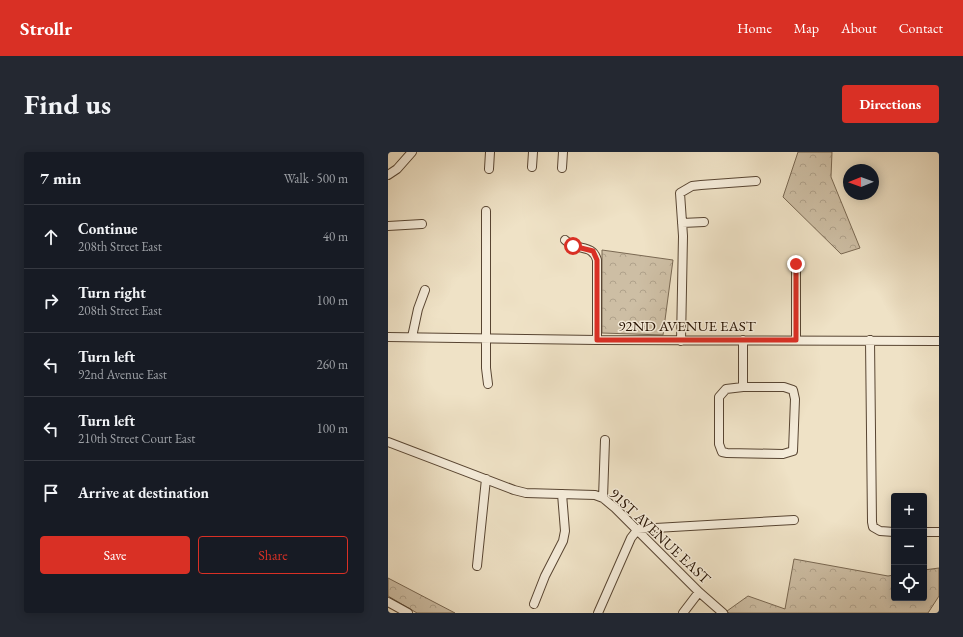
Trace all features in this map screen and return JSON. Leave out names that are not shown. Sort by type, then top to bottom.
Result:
[{"type":"street","points":[[388,175],[397,169],[412,152]]},
{"type":"street","points":[[489,169],[490,152]]},
{"type":"street","points":[[532,167],[533,152]]},
{"type":"street","points":[[562,168],[563,152]]},
{"type":"street","points":[[681,341],[682,223],[680,193],[692,186],[756,181]]},
{"type":"street","points":[[486,211],[486,339],[488,384]]},
{"type":"street","points":[[682,223],[704,222]]},
{"type":"street","points":[[388,226],[422,224]]},
{"type":"street","points":[[565,240],[573,246],[588,249],[596,255],[597,340]]},
{"type":"street","points":[[796,264],[796,340]]},
{"type":"street","points":[[412,337],[418,309],[425,290]]},
{"type":"street","name":"92ND AVENUE EAST","points":[[388,337],[681,341],[939,341]]},
{"type":"street","points":[[743,340],[743,387]]},
{"type":"street","points":[[870,340],[872,527],[880,531],[891,532]]},
{"type":"street","points":[[743,387],[788,388],[793,390],[795,399],[793,451],[783,454],[722,452],[719,444],[719,397],[726,389],[743,387]]},
{"type":"street","points":[[603,498],[605,440]]},
{"type":"street","name":"91ST AVENUE EAST","points":[[388,442],[526,493],[585,494],[603,498],[638,530],[699,592],[723,613]]},
{"type":"street","points":[[477,566],[486,479]]},
{"type":"street","points":[[534,604],[545,576],[563,541],[565,531],[562,494]]},
{"type":"street","points":[[598,613],[631,538],[638,530],[794,520]]},
{"type":"street","points":[[927,532],[939,532]]},
{"type":"street","points":[[683,613],[699,592]]},
{"type":"street","points":[[388,602],[408,613]]},
{"type":"green space","points":[[798,152],[832,152],[831,177],[860,248],[841,254],[783,197]]},
{"type":"green space","points":[[602,250],[673,260],[663,335],[602,333]]},
{"type":"green space","points":[[794,559],[891,576],[891,601],[927,601],[927,570],[939,568],[939,596],[928,613],[729,613],[727,611],[748,596],[785,609]]},
{"type":"green space","points":[[388,578],[455,613],[417,613],[388,596]]},
{"type":"route","points":[[573,246],[588,249],[593,251],[596,255],[597,340],[796,340],[796,264]]}]
